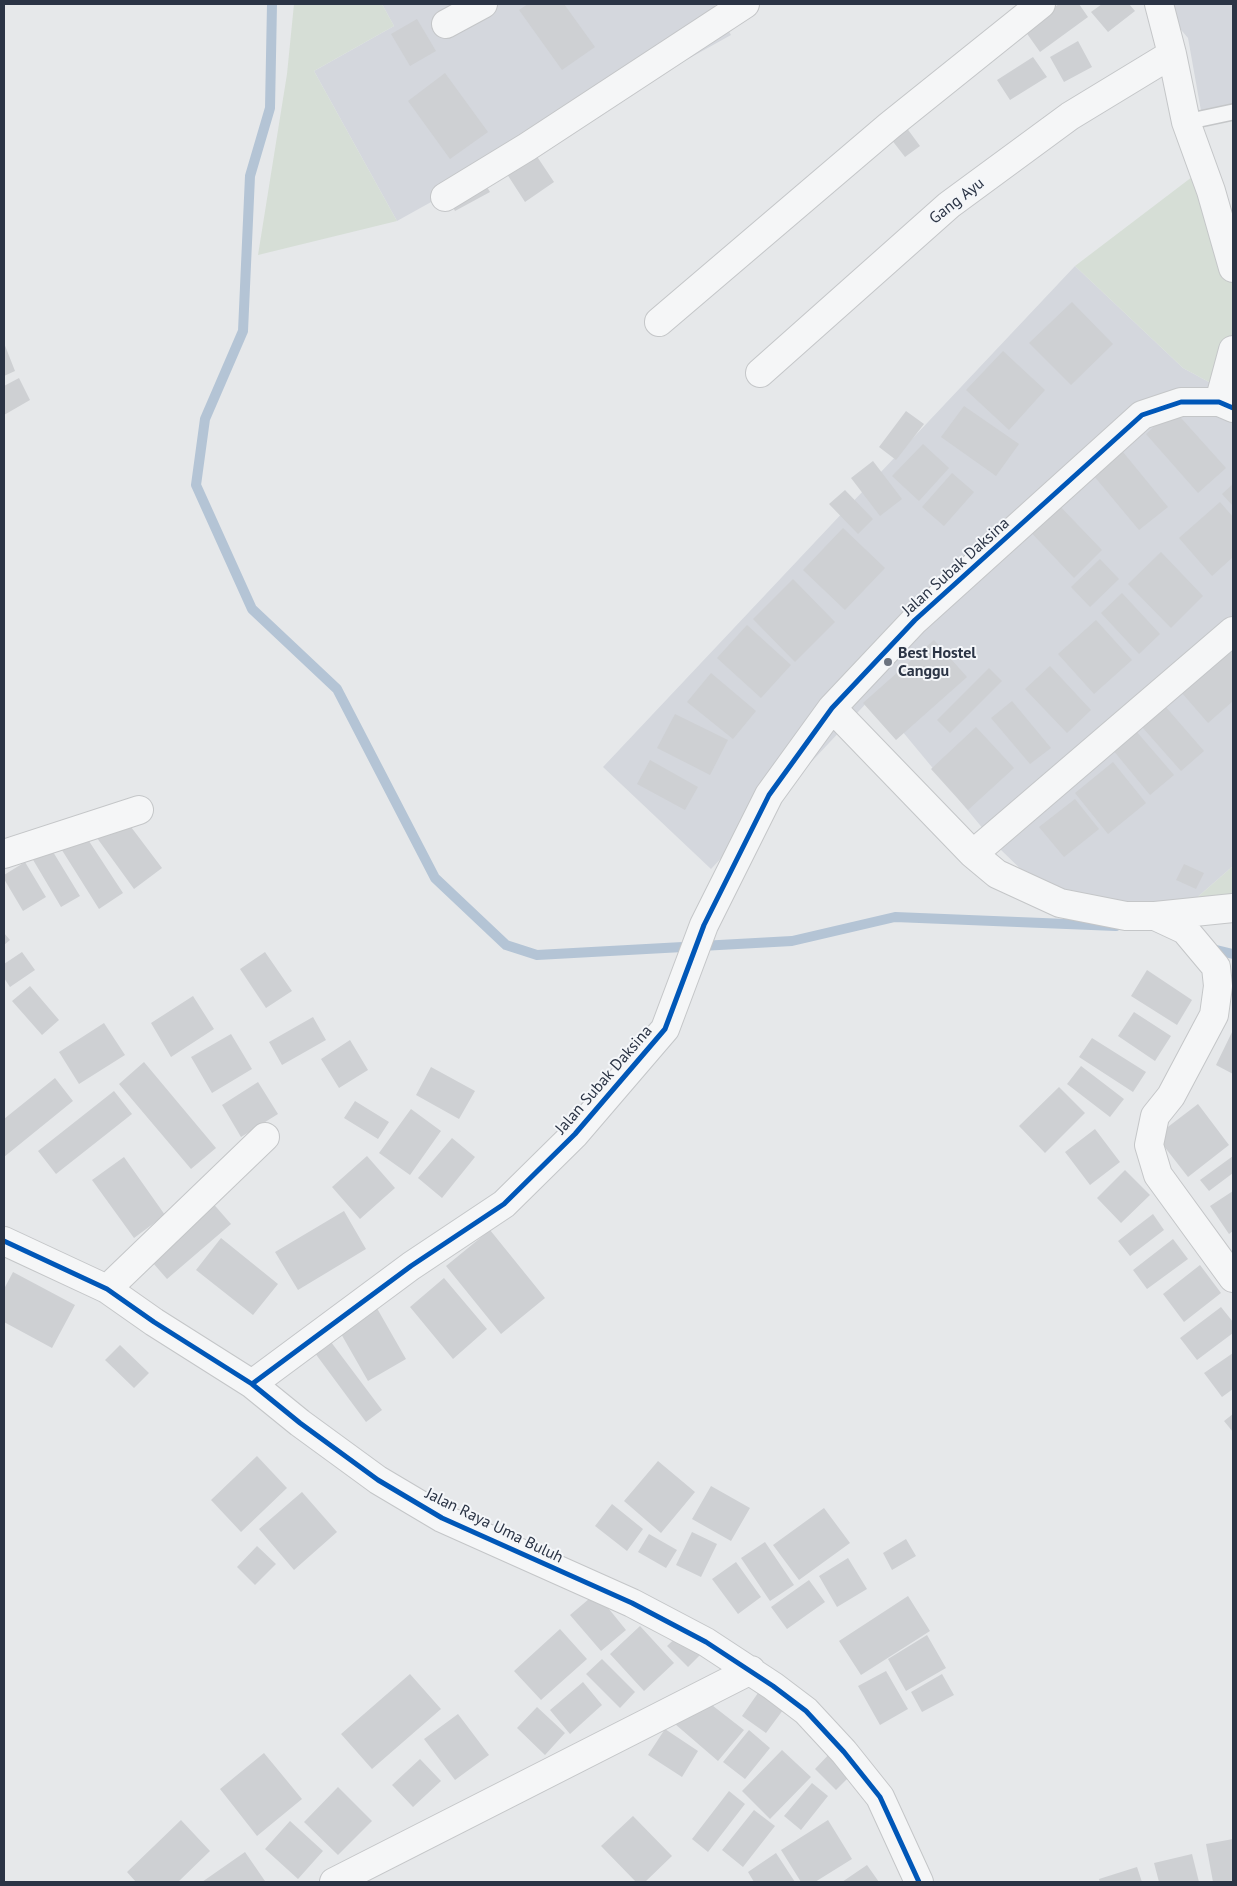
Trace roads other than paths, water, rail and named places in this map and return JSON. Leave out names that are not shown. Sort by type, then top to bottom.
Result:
[{"type":"street","points":[[446,24],[482,4]]},
{"type":"street","points":[[445,197],[528,147],[746,4]]},
{"type":"street","points":[[659,322],[889,126],[1041,4]]},
{"type":"street","points":[[1159,4],[1172,54],[1186,122],[1211,191],[1233,268]]},
{"type":"street","name":"Gang Ayu","points":[[760,373],[949,205],[1070,116],[1172,54]]},
{"type":"street","name":"Jalan Subak Daksina","points":[[252,1384],[411,1266],[504,1204],[575,1134],[666,1029],[704,925],[769,795],[832,708],[915,620],[1142,415],[1181,402],[1226,405],[1233,350]]},
{"type":"street","points":[[973,854],[1233,631]]},
{"type":"street","points":[[832,708],[973,854],[997,874],[1060,903],[1126,916],[1155,916],[1233,908]]},
{"type":"street","points":[[4,854],[138,810]]},
{"type":"street","points":[[1155,916],[1186,930],[1216,967],[1218,986],[1214,1014],[1171,1096],[1155,1116],[1149,1145],[1158,1175],[1233,1278]]},
{"type":"street","points":[[107,1289],[265,1137]]},
{"type":"street","name":"Jalan Raya Uma Buluh","points":[[4,1240],[107,1289],[154,1322],[252,1384],[300,1423],[378,1480],[442,1518],[632,1604],[706,1642],[751,1670],[806,1711],[844,1752],[880,1797],[919,1882]]},
{"type":"street","points":[[334,1882],[751,1670]]},
{"type":"lane","points":[[1186,122],[1233,112]]},
{"type":"waterway","points":[[272,4],[270,108],[250,176],[243,331],[205,419],[196,485],[252,609],[337,689],[435,878],[506,945],[537,955],[792,941],[895,917],[1116,926]]},
{"type":"waterway","points":[[1208,948],[1233,954]]},
{"type":"place","name":"Best Hostel Canggu","points":[[888,662]]}]
